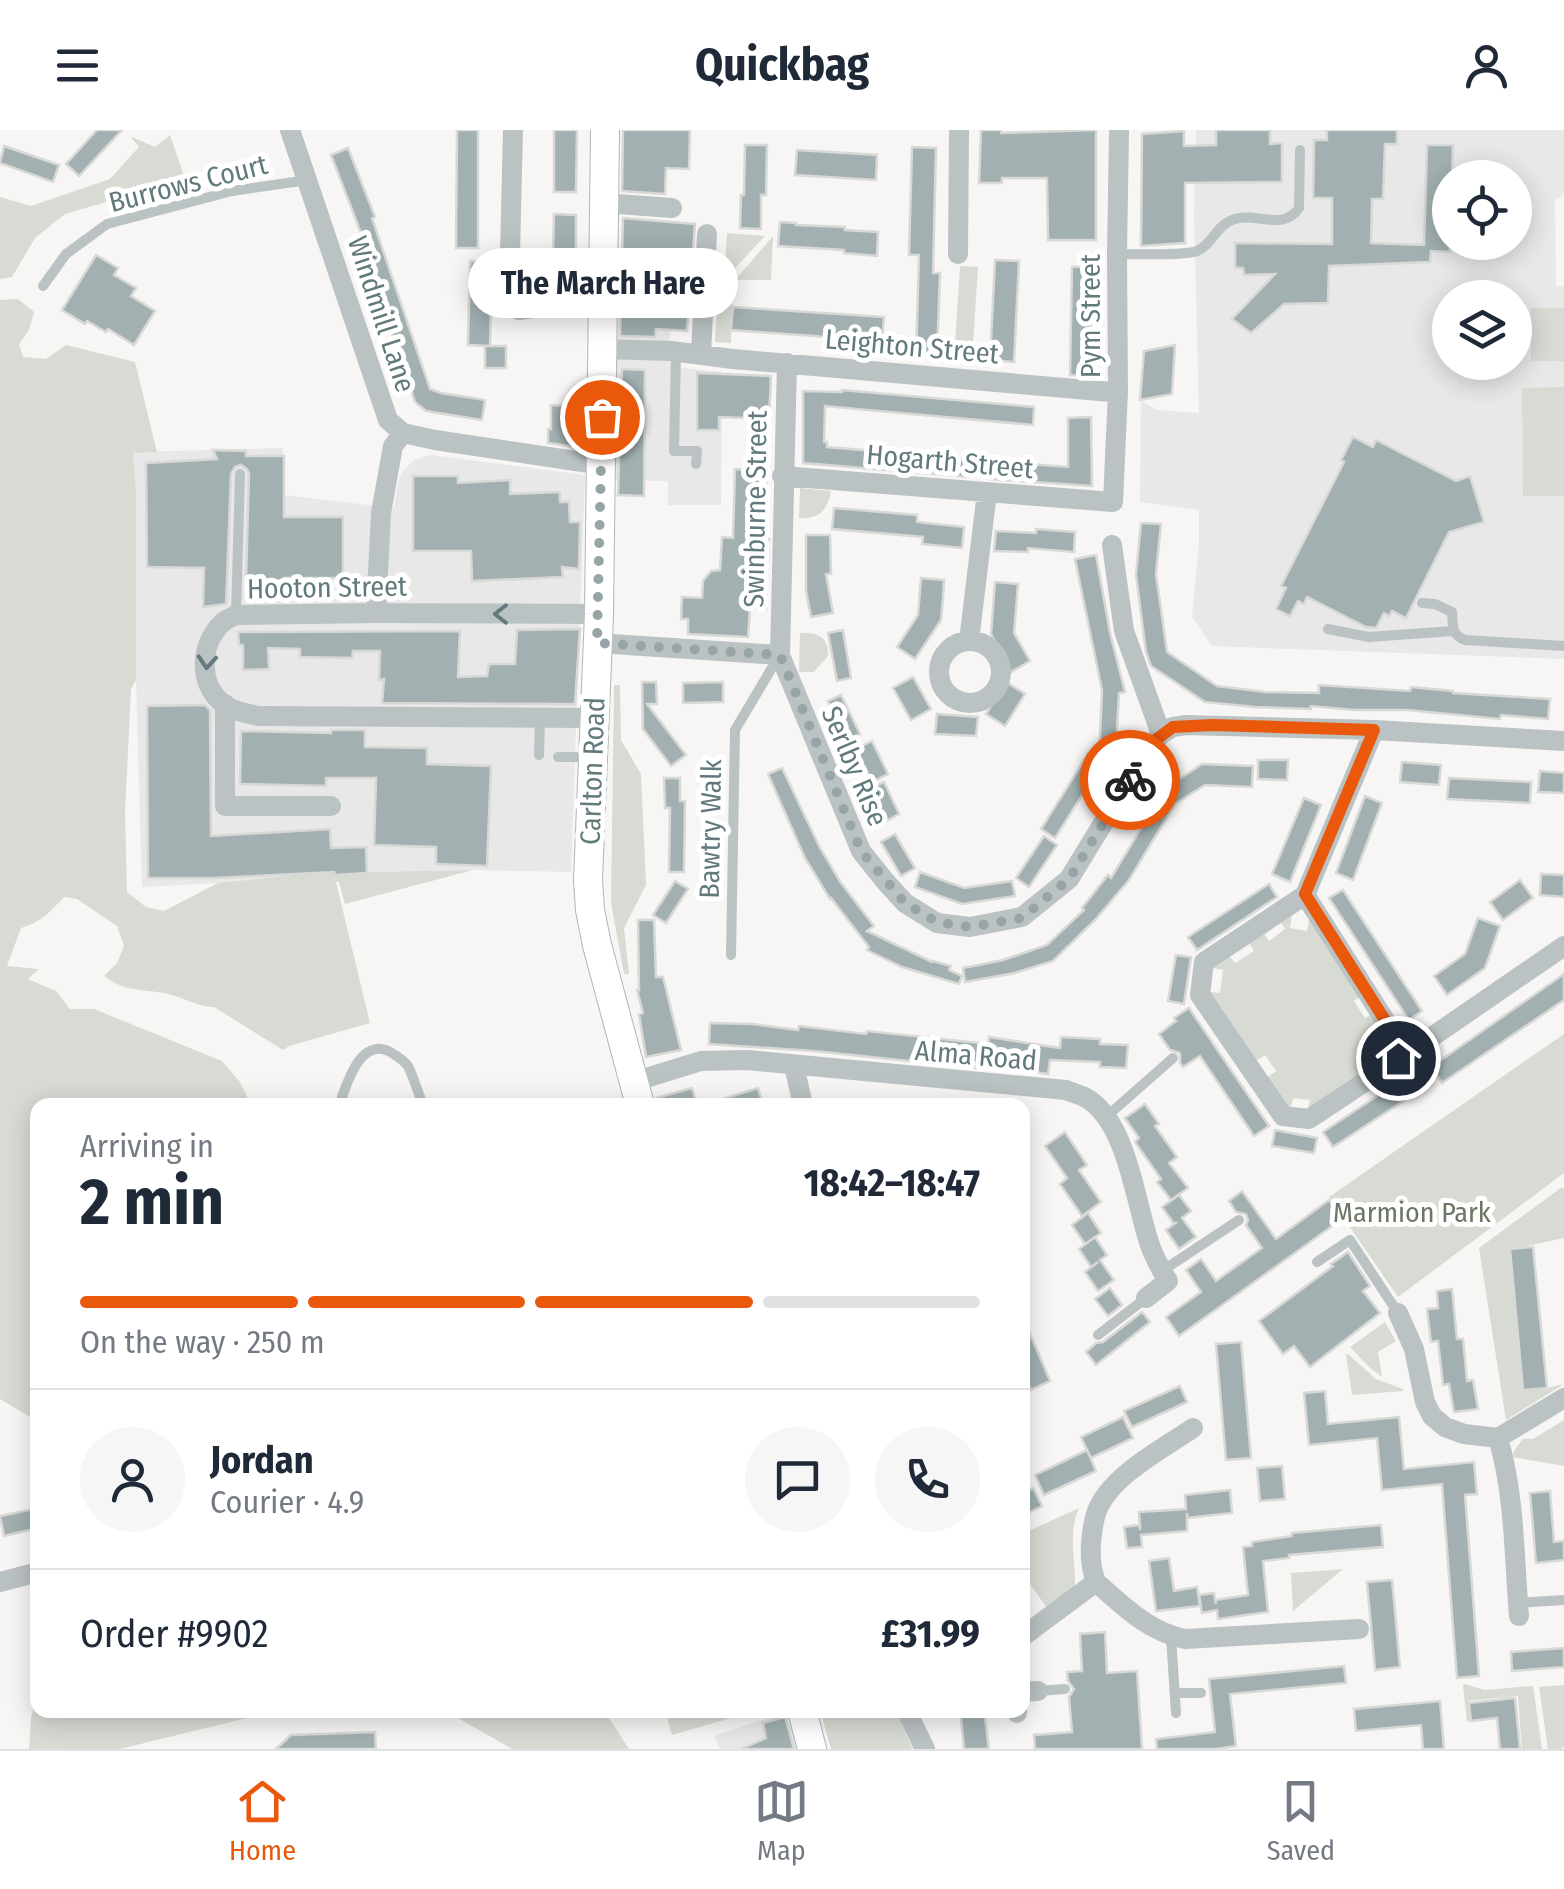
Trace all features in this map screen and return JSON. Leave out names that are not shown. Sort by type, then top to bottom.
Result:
[{"type":"main road","name":"Carlton Road","points":[[605,130],[599,614],[588,880],[597,945],[636,1093]]},
{"type":"main road","points":[[804,1718],[812,1749]]},
{"type":"street","name":"Windmill Lane","points":[[290,130],[388,420],[403,432],[435,440],[602,465]]},
{"type":"street","points":[[513,130],[512,306],[518,310],[604,298]]},
{"type":"street","points":[[958,130],[958,254]]},
{"type":"street","name":"Pym Street","points":[[1113,502],[1120,130]]},
{"type":"street","points":[[604,203],[672,208]]},
{"type":"street","points":[[701,354],[714,257],[707,234]]},
{"type":"street","name":"Leighton Street","points":[[603,349],[1118,391]]},
{"type":"street","name":"Swinburne Street","points":[[780,655],[786,364]]},
{"type":"street","points":[[376,613],[384,494],[393,446],[403,432]]},
{"type":"street","name":"Hogarth Street","points":[[782,476],[1113,502]]},
{"type":"street","points":[[969,641],[987,492]]},
{"type":"street","points":[[1112,545],[1124,631],[1161,734],[1186,725],[1564,741]]},
{"type":"street","name":"Hooton Street","points":[[225,704],[208,689],[205,650],[222,623],[236,615],[599,614]]},
{"type":"street","points":[[597,643],[780,655]]},
{"type":"street","name":"Serlby Rise","points":[[780,655],[861,851],[905,903],[937,922],[970,927],[1022,918],[1069,879],[1161,734]]},
{"type":"street","points":[[225,704],[259,716],[594,718]]},
{"type":"street","points":[[225,704],[224,806],[331,806]]},
{"type":"street","points":[[1374,730],[1305,894],[1204,962],[1200,995],[1283,1116],[1308,1119],[1564,946]]},
{"type":"street","points":[[1305,894],[1402,1047],[1410,1052]]},
{"type":"street","name":"Alma Road","points":[[636,1093],[701,1062],[747,1060],[1066,1090],[1089,1099],[1118,1137],[1149,1244],[1162,1272]]},
{"type":"street","points":[[794,1066],[802,1098]]},
{"type":"street","points":[[1146,1298],[1168,1281],[1162,1272]]},
{"type":"street","points":[[1398,1313],[1414,1349],[1425,1402],[1432,1416],[1445,1427],[1498,1438],[1564,1398]]},
{"type":"street","points":[[1194,1428],[1131,1471],[1108,1492],[1097,1509],[1090,1560],[1096,1582],[1145,1624],[1185,1639],[1358,1630]]},
{"type":"street","points":[[1498,1438],[1509,1493],[1519,1609]]},
{"type":"street","points":[[0,1582],[30,1574]]},
{"type":"street","points":[[1030,1631],[1096,1582]]},
{"type":"street","points":[[912,1718],[925,1749]]},
{"type":"lane","points":[[1117,254],[1195,252],[1230,220],[1286,220],[1299,208],[1300,150]]},
{"type":"lane","name":"Burrows Court","points":[[42,286],[66,254],[107,224],[232,191],[309,180]]},
{"type":"lane","points":[[676,352],[674,451],[696,451],[696,464]]},
{"type":"lane","points":[[236,615],[240,474]]},
{"type":"lane","points":[[1422,603],[1452,612],[1453,631],[1458,638],[1564,646]]},
{"type":"lane","points":[[1328,629],[1369,637],[1453,631]]},
{"type":"lane","name":"Bawtry Walk","points":[[731,956],[734,730],[780,655]]},
{"type":"lane","points":[[539,754],[540,718]]},
{"type":"lane","points":[[558,757],[593,757]]},
{"type":"lane","points":[[342,1098],[362,1056],[377,1048],[388,1050],[407,1066],[420,1098]]},
{"type":"lane","points":[[1105,1118],[1174,1058]]},
{"type":"lane","points":[[1162,1272],[1239,1220]]},
{"type":"lane","points":[[1317,1262],[1350,1240],[1398,1313]]},
{"type":"lane","points":[[1098,1335],[1146,1298]]},
{"type":"lane","points":[[1519,1609],[1564,1600]]},
{"type":"lane","points":[[1172,1636],[1176,1713]]},
{"type":"lane","points":[[1030,1700],[1065,1689]]},
{"type":"lane","points":[[1174,1693],[1202,1693]]},
{"type":"shaded area","points":[[1196,130],[1564,130],[1564,190],[1562,197],[1555,200],[1556,286],[1564,287],[1564,659],[1212,646],[1192,617],[1199,510],[1140,502],[1141,401],[1157,410],[1199,413]]},
{"type":"shaded area","points":[[618,278],[675,278],[672,367],[722,372],[721,505],[668,505],[668,481],[615,480]]},
{"type":"shaded area","points":[[283,448],[283,495],[394,508],[403,471],[414,460],[431,455],[585,475],[571,872],[312,873],[142,887],[136,494],[132,452]]},
{"type":"shaded area","points":[[768,1718],[794,1718],[801,1749],[720,1749],[714,1736]]},
{"type":"green space","points":[[170,135],[185,179],[65,214],[35,238],[12,277],[0,279],[0,197],[31,206],[110,179],[139,147],[130,136],[155,147]]},
{"type":"green space","points":[[727,233],[765,236],[724,280]]},
{"type":"green space","points":[[773,236],[771,280],[735,280]]},
{"type":"green space","points":[[960,266],[978,267],[972,360],[954,359]]},
{"type":"green space","points":[[718,284],[733,285],[731,343],[715,342]]},
{"type":"green space","points":[[18,299],[34,312],[29,330],[19,344],[23,357],[46,359],[66,345],[135,362],[157,452],[133,453],[136,680],[131,689],[125,813],[127,892],[146,907],[164,911],[218,883],[312,873],[473,870],[345,904],[336,882],[370,1023],[283,1050],[214,1007],[130,988],[104,976],[117,963],[124,946],[117,926],[77,899],[64,897],[39,920],[21,928],[7,966],[39,969],[28,979],[56,991],[70,1009],[94,1009],[222,1061],[248,1098],[30,1098],[30,1417],[0,1399],[0,300]]},
{"type":"green space","points":[[1532,308],[1564,308],[1564,361],[1532,361]]},
{"type":"green space","points":[[1564,387],[1564,496],[1523,496],[1522,388]]},
{"type":"green space","points":[[800,488],[831,491],[821,512],[799,518]]},
{"type":"green space","points":[[800,633],[817,635],[827,644],[828,656],[814,672],[799,672]]},
{"type":"green space","points":[[614,685],[620,685],[621,740],[641,774],[646,885],[624,928],[629,974],[624,974],[611,903]]},
{"type":"green space","points":[[1292,914],[1290,928],[1307,931],[1310,916],[1366,992],[1354,1001],[1365,1018],[1379,1009],[1396,1033],[1379,1032],[1375,1055],[1392,1057],[1307,1115],[1310,1100],[1293,1098],[1290,1112],[1264,1080],[1276,1071],[1265,1055],[1252,1064],[1203,991],[1220,993],[1223,970],[1207,967],[1226,952],[1235,963],[1254,951],[1246,938],[1261,929],[1269,941],[1285,929],[1278,917]]},
{"type":"green space","name":"Marmion Park","points":[[1564,1034],[1564,1173],[1398,1297],[1329,1197]]},
{"type":"green space","points":[[1562,1187],[1564,1238],[1509,1250],[1523,1390],[1564,1384],[1506,1420],[1479,1248]]},
{"type":"green space","points":[[1385,1322],[1396,1341],[1378,1352],[1382,1377],[1350,1347]]},
{"type":"green space","points":[[1346,1354],[1376,1379],[1403,1391],[1352,1395]]},
{"type":"green space","points":[[1564,1420],[1564,1466],[1513,1457],[1523,1439],[1533,1439]]},
{"type":"green space","points":[[1079,1508],[1073,1536],[1074,1587],[1047,1608],[1030,1584],[1030,1530]]},
{"type":"green space","points":[[1343,1569],[1293,1611],[1291,1573]]},
{"type":"green space","points":[[1465,1684],[1484,1690],[1533,1686],[1542,1749],[1522,1749],[1518,1696],[1468,1701],[1467,1722]]},
{"type":"green space","points":[[1564,1685],[1564,1746],[1548,1749],[1539,1687]]},
{"type":"green space","points":[[31,1718],[246,1718],[120,1749],[29,1749]]},
{"type":"green space","points":[[458,1718],[609,1718],[629,1749],[512,1749]]},
{"type":"green space","points":[[667,1718],[731,1718],[672,1735]]},
{"type":"green space","points":[[822,1718],[899,1718],[913,1749],[831,1749]]},
{"type":"building","points":[[97,130],[122,130],[79,176],[66,164]]},
{"type":"building","points":[[457,130],[478,130],[478,248],[456,248]]},
{"type":"building","points":[[554,130],[577,130],[576,192],[554,192]]},
{"type":"building","points":[[623,130],[690,130],[689,169],[666,168],[665,194],[622,191]]},
{"type":"building","points":[[981,130],[1096,130],[1096,240],[1048,240],[1047,178],[1002,178],[1002,183],[979,183]]},
{"type":"building","points":[[1216,130],[1270,130],[1270,144],[1282,143],[1282,182],[1185,183],[1185,243],[1141,246],[1142,134],[1184,131],[1184,146],[1216,145]]},
{"type":"building","points":[[1327,130],[1397,130],[1397,144],[1385,144],[1383,199],[1372,199],[1371,243],[1424,245],[1427,145],[1453,145],[1453,160],[1432,160],[1430,262],[1329,266],[1328,303],[1284,304],[1251,333],[1232,319],[1275,274],[1244,275],[1243,268],[1235,268],[1235,243],[1332,244],[1332,198],[1313,198],[1314,140],[1327,140]]},
{"type":"building","points":[[745,145],[767,145],[761,229],[740,228]]},
{"type":"building","points":[[4,146],[59,165],[53,182],[0,163]]},
{"type":"building","points":[[912,147],[936,148],[933,273],[940,273],[937,356],[916,356],[919,255],[909,255]]},
{"type":"building","points":[[348,148],[375,217],[372,218],[430,389],[485,400],[482,420],[426,411],[415,402],[361,233],[331,155]]},
{"type":"building","points":[[797,150],[877,155],[876,180],[795,175]]},
{"type":"building","points":[[554,214],[576,215],[576,250],[553,250]]},
{"type":"building","points":[[623,218],[695,224],[687,331],[656,329],[655,337],[620,336]]},
{"type":"building","points":[[780,222],[878,232],[877,256],[778,246]]},
{"type":"building","points":[[96,255],[118,268],[114,275],[136,288],[131,296],[155,311],[134,345],[108,329],[106,332],[87,321],[85,324],[62,310]]},
{"type":"building","points":[[995,260],[1019,261],[1014,362],[990,360]]},
{"type":"building","points":[[470,261],[492,262],[490,346],[468,345]]},
{"type":"building","points":[[1072,267],[1092,267],[1090,376],[1070,375]]},
{"type":"building","points":[[733,307],[884,317],[882,341],[731,330]]},
{"type":"building","points":[[1175,345],[1172,394],[1140,400],[1144,351]]},
{"type":"building","points":[[485,346],[506,346],[506,368],[485,368]]},
{"type":"building","points":[[622,369],[645,370],[644,496],[618,495]]},
{"type":"building","points":[[697,373],[771,376],[769,419],[719,417],[719,430],[697,430]]},
{"type":"building","points":[[842,390],[1034,407],[1033,425],[825,406],[827,447],[971,459],[969,477],[803,463],[803,391]]},
{"type":"building","points":[[551,405],[571,406],[570,446],[548,443]]},
{"type":"building","points":[[1091,417],[1092,486],[990,479],[991,461],[1068,467],[1068,418]]},
{"type":"building","points":[[1353,437],[1373,447],[1376,440],[1456,481],[1470,476],[1484,522],[1449,532],[1406,618],[1392,611],[1389,616],[1384,613],[1376,628],[1366,627],[1307,597],[1304,604],[1298,601],[1290,616],[1276,609],[1286,588],[1281,586]]},
{"type":"building","points":[[213,450],[246,451],[246,456],[284,456],[284,517],[343,517],[343,578],[246,580],[249,474],[241,465],[231,474],[226,604],[203,607],[204,568],[147,567],[146,463],[217,459]]},
{"type":"building","points":[[735,469],[767,470],[766,609],[750,608],[748,637],[688,634],[688,619],[681,619],[682,597],[702,598],[703,581],[711,571],[720,570],[722,537],[733,538]]},
{"type":"building","points":[[413,476],[458,476],[458,483],[510,480],[510,494],[560,492],[560,502],[569,502],[570,522],[580,522],[579,569],[562,567],[563,577],[472,581],[471,551],[413,551]]},
{"type":"building","points":[[834,508],[917,515],[917,522],[964,527],[962,548],[922,544],[923,537],[832,529]]},
{"type":"building","points":[[1141,523],[1161,524],[1156,574],[1167,652],[1217,686],[1319,693],[1319,685],[1410,691],[1411,687],[1550,699],[1548,719],[1205,702],[1151,666],[1136,575]]},
{"type":"building","points":[[1036,529],[1075,532],[1074,552],[1028,548],[1028,552],[994,551],[996,531],[1036,533]]},
{"type":"building","points":[[806,535],[830,535],[831,574],[826,574],[833,613],[811,617],[806,591]]},
{"type":"building","points":[[1096,555],[1125,692],[1119,693],[1116,748],[1112,748],[1055,838],[1041,829],[1088,754],[1099,760],[1102,690],[1075,559]]},
{"type":"building","points":[[921,578],[944,580],[943,598],[941,620],[915,659],[897,647],[918,615]]},
{"type":"building","points":[[995,582],[1018,584],[1014,633],[1030,661],[1011,672],[991,634]]},
{"type":"building","points":[[580,629],[575,704],[382,703],[380,651],[353,651],[352,658],[300,657],[300,649],[268,648],[269,669],[243,670],[243,645],[239,645],[238,632],[460,631],[458,677],[487,676],[489,664],[515,664],[517,630]]},
{"type":"building","points":[[843,630],[851,678],[837,681],[828,633]]},
{"type":"building","points":[[913,677],[931,709],[911,720],[893,688]]},
{"type":"building","points":[[642,682],[656,682],[657,704],[647,704],[686,755],[671,766],[643,729]]},
{"type":"building","points":[[723,682],[723,702],[683,703],[683,683]]},
{"type":"building","points":[[1006,682],[1025,694],[1005,726],[986,714]]},
{"type":"building","points":[[841,695],[860,734],[847,741],[828,701]]},
{"type":"building","points":[[205,705],[210,710],[211,836],[330,829],[331,848],[366,847],[367,873],[148,878],[147,706]]},
{"type":"building","points":[[937,714],[978,717],[976,736],[935,734]]},
{"type":"building","points":[[365,730],[365,747],[427,748],[427,764],[491,766],[487,866],[436,864],[436,847],[374,845],[376,778],[326,778],[326,786],[240,784],[241,731]]},
{"type":"building","points":[[872,741],[888,774],[872,782],[856,749]]},
{"type":"building","points":[[1258,760],[1288,760],[1287,780],[1258,779]]},
{"type":"building","points":[[1402,762],[1441,765],[1439,785],[1400,782]]},
{"type":"building","points":[[1202,764],[1253,766],[1252,787],[1205,785],[1175,804],[1129,880],[1053,961],[965,982],[963,968],[1047,945],[1084,910],[1108,875],[1111,878],[1161,791]]},
{"type":"building","points":[[782,768],[820,848],[874,926],[867,931],[932,962],[951,966],[949,970],[962,976],[959,984],[902,967],[867,950],[869,947],[830,899],[805,858],[768,774]]},
{"type":"building","points":[[1540,771],[1564,773],[1564,793],[1538,792]]},
{"type":"building","points":[[664,778],[680,778],[680,801],[685,801],[684,872],[669,872],[670,808],[665,808]]},
{"type":"building","points":[[1449,778],[1531,782],[1530,803],[1447,799]]},
{"type":"building","points":[[884,782],[899,814],[886,821],[871,788]]},
{"type":"building","points":[[1365,796],[1382,803],[1353,880],[1336,873]]},
{"type":"building","points":[[1304,798],[1321,805],[1290,882],[1272,874]]},
{"type":"building","points":[[895,834],[915,868],[901,876],[881,842]]},
{"type":"building","points":[[1044,836],[1057,845],[1029,887],[1016,878]]},
{"type":"building","points":[[920,872],[964,888],[1012,881],[1015,896],[962,904],[915,887]]},
{"type":"building","points":[[1541,874],[1564,875],[1564,897],[1540,895]]},
{"type":"building","points":[[1520,880],[1533,898],[1503,920],[1490,902]]},
{"type":"building","points":[[675,881],[688,889],[666,923],[653,915]]},
{"type":"building","points":[[1269,884],[1277,897],[1197,950],[1188,937]]},
{"type":"building","points":[[1343,890],[1422,1011],[1409,1020],[1329,898]]},
{"type":"building","points":[[1478,918],[1500,926],[1485,968],[1447,995],[1434,976],[1465,954]]},
{"type":"building","points":[[638,920],[654,920],[656,977],[663,977],[681,1050],[646,1057],[637,990]]},
{"type":"building","points":[[1176,955],[1191,957],[1184,1004],[1168,1001]]},
{"type":"building","points":[[1564,974],[1564,1000],[1442,1083],[1431,1067]]},
{"type":"building","points":[[1189,1008],[1269,1126],[1254,1136],[1200,1056],[1183,1067],[1180,1053],[1170,1050],[1159,1034]]},
{"type":"building","points":[[710,1023],[798,1030],[799,1026],[866,1034],[867,1031],[988,1044],[989,1037],[1060,1048],[1061,1037],[1128,1045],[1126,1068],[1100,1067],[1100,1062],[1050,1060],[1048,1074],[977,1063],[976,1068],[709,1044]]},
{"type":"building","points":[[1404,1078],[1414,1094],[1333,1147],[1323,1132]]},
{"type":"building","points":[[692,1088],[695,1098],[656,1098]]},
{"type":"building","points":[[758,1088],[761,1098],[726,1098]]},
{"type":"building","points":[[1145,1104],[1177,1157],[1169,1163],[1188,1188],[1171,1200],[1157,1182],[1161,1179],[1135,1142],[1139,1138],[1125,1118]]},
{"type":"building","points":[[1275,1130],[1317,1138],[1314,1153],[1272,1146]]},
{"type":"building","points":[[1065,1132],[1087,1165],[1079,1170],[1101,1202],[1082,1216],[1060,1184],[1067,1178],[1045,1146]]},
{"type":"building","points":[[1242,1191],[1276,1239],[1329,1200],[1342,1219],[1179,1336],[1166,1317],[1201,1292],[1186,1270],[1201,1259],[1216,1281],[1262,1248],[1246,1225],[1246,1214],[1236,1212],[1229,1201]]},
{"type":"building","points":[[1179,1195],[1191,1211],[1182,1218],[1196,1237],[1179,1249],[1166,1230],[1177,1222],[1174,1224],[1162,1207]]},
{"type":"building","points":[[1088,1213],[1101,1233],[1085,1244],[1072,1225]]},
{"type":"building","points":[[1095,1237],[1107,1255],[1100,1260],[1114,1280],[1098,1291],[1085,1272],[1098,1262],[1091,1267],[1079,1249]]},
{"type":"building","points":[[1533,1247],[1547,1388],[1523,1390],[1510,1249]]},
{"type":"building","points":[[1348,1252],[1370,1286],[1363,1291],[1380,1313],[1310,1367],[1294,1346],[1283,1354],[1259,1321]]},
{"type":"building","points":[[1110,1288],[1122,1305],[1108,1316],[1095,1299]]},
{"type":"building","points":[[1452,1289],[1457,1339],[1463,1339],[1467,1381],[1473,1380],[1478,1409],[1454,1412],[1449,1384],[1443,1385],[1438,1341],[1431,1342],[1427,1309],[1438,1308],[1437,1291]]},
{"type":"building","points":[[1142,1312],[1150,1322],[1096,1365],[1086,1352]]},
{"type":"building","points":[[1030,1334],[1050,1381],[1030,1388]]},
{"type":"building","points":[[1241,1342],[1251,1458],[1226,1460],[1216,1344]]},
{"type":"building","points":[[1180,1386],[1187,1402],[1132,1427],[1124,1411]]},
{"type":"building","points":[[1325,1391],[1328,1424],[1399,1417],[1404,1469],[1474,1462],[1477,1494],[1465,1495],[1479,1676],[1457,1678],[1442,1484],[1382,1490],[1377,1438],[1309,1445],[1304,1393]]},
{"type":"building","points":[[1123,1417],[1133,1438],[1091,1458],[1081,1437]]},
{"type":"building","points":[[1087,1450],[1096,1471],[1044,1495],[1035,1475]]},
{"type":"building","points":[[1282,1466],[1285,1499],[1260,1501],[1257,1468]]},
{"type":"building","points":[[1033,1488],[1042,1506],[1030,1512]]},
{"type":"building","points":[[1230,1490],[1232,1513],[1187,1518],[1187,1531],[1141,1535],[1142,1547],[1127,1548],[1124,1527],[1140,1525],[1139,1512],[1186,1509],[1185,1495]]},
{"type":"building","points":[[1550,1491],[1554,1542],[1564,1541],[1564,1560],[1536,1563],[1530,1493]]},
{"type":"building","points":[[30,1510],[30,1530],[4,1536],[0,1516]]},
{"type":"building","points":[[1381,1525],[1383,1547],[1263,1561],[1268,1612],[1218,1619],[1217,1610],[1202,1613],[1199,1595],[1214,1593],[1215,1600],[1248,1595],[1243,1547],[1252,1546],[1252,1542],[1292,1533]]},
{"type":"building","points":[[1169,1558],[1174,1591],[1197,1587],[1200,1606],[1156,1611],[1149,1561]]},
{"type":"building","points":[[1392,1580],[1400,1667],[1375,1670],[1367,1582]]},
{"type":"building","points":[[1105,1632],[1107,1673],[1137,1671],[1142,1749],[1035,1749],[1034,1735],[1072,1732],[1069,1697],[1074,1689],[1067,1672],[1082,1671],[1080,1634]]},
{"type":"building","points":[[1564,1648],[1564,1667],[1512,1671],[1511,1652]]},
{"type":"building","points":[[1344,1666],[1346,1683],[1230,1694],[1236,1746],[1157,1749],[1156,1739],[1215,1732],[1209,1679]]},
{"type":"building","points":[[1515,1698],[1520,1749],[1500,1749],[1497,1718],[1471,1721],[1469,1703]]},
{"type":"building","points":[[1440,1701],[1444,1749],[1423,1749],[1421,1725],[1356,1731],[1354,1709]]},
{"type":"building","points":[[785,1718],[794,1749],[741,1749],[766,1738],[763,1723]]},
{"type":"building","points":[[961,1718],[985,1718],[989,1749],[964,1749]]},
{"type":"building","points":[[375,1732],[376,1749],[276,1749],[291,1735]]},
{"type":"way so far","points":[[602,417],[597,643],[780,655],[861,851],[905,903],[937,922],[970,927],[1022,918],[1069,879],[1130,780]]},
{"type":"place","name":"The March Hare","points":[[602,417]]},
{"type":"route","points":[[1130,780],[1154,741],[1173,727],[1374,730],[1305,894],[1402,1047],[1410,1052],[1398,1058]]}]
